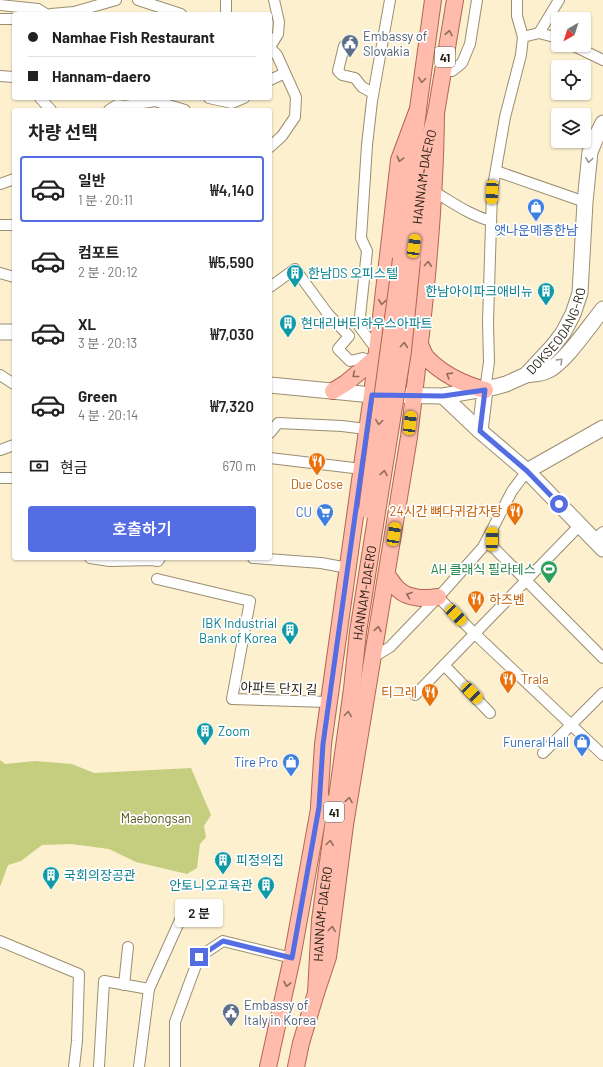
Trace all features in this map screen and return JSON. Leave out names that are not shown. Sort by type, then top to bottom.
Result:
[{"type":"main road","name":"HANNAM-DAERO","points":[[268,1067],[292,958],[331,747],[372,511],[404,351],[406,259],[418,110],[433,0]]},
{"type":"main road","name":"HANNAM-DAERO","points":[[406,259],[425,157],[447,70],[455,0]]},
{"type":"main road","points":[[319,807],[323,744],[362,469],[366,429],[372,395],[374,356],[399,160],[418,110]]},
{"type":"main road","points":[[316,993],[328,958],[345,825],[406,455],[420,344],[430,241],[436,166],[436,113]]},
{"type":"main road","name":"DOKSEODANG-RO","points":[[272,385],[372,395],[443,396],[485,390],[506,384],[526,375],[553,346],[563,333],[574,314],[580,293],[585,202],[590,152],[603,124]]},
{"type":"main road","points":[[526,375],[545,372],[552,369],[562,360],[603,310]]},
{"type":"main road","points":[[0,332],[12,332]]},
{"type":"main road","points":[[420,344],[426,358],[448,376],[466,385],[485,390],[480,431]]},
{"type":"main road","points":[[333,391],[346,383],[374,356]]},
{"type":"main road","points":[[443,396],[480,431],[527,471],[580,525],[600,540]]},
{"type":"main road","points":[[527,471],[603,428]]},
{"type":"main road","points":[[364,448],[406,455]]},
{"type":"main road","name":"HANNAM-DAERO","points":[[296,1067],[301,1043],[316,993],[320,920],[352,689],[372,511]]},
{"type":"main road","points":[[387,575],[403,593],[424,599],[438,597]]},
{"type":"street","points":[[74,12],[116,0]]},
{"type":"street","points":[[138,0],[174,12]]},
{"type":"street","points":[[226,0],[226,12]]},
{"type":"street","points":[[272,44],[278,34],[279,22],[274,0]]},
{"type":"street","points":[[272,286],[295,269],[328,314],[349,336],[338,349],[350,361],[374,356],[359,326],[367,251],[360,238],[367,145],[373,93],[390,0]]},
{"type":"street","points":[[447,70],[462,63],[470,44],[477,0]]},
{"type":"street","points":[[485,390],[489,362],[488,322],[492,192],[506,117],[521,55],[523,37],[517,16],[518,0]]},
{"type":"street","points":[[539,33],[559,0]]},
{"type":"street","points":[[0,5],[38,9],[43,12]]},
{"type":"street","points":[[0,19],[12,19]]},
{"type":"street","points":[[523,37],[539,33],[551,36]]},
{"type":"street","points":[[344,46],[338,71],[342,75],[355,78],[362,87],[373,93]]},
{"type":"street","points":[[272,49],[277,55],[296,97],[295,117],[282,136],[272,145]]},
{"type":"street","points":[[586,52],[603,60]]},
{"type":"street","points":[[272,79],[285,73]]},
{"type":"street","points":[[0,76],[12,77]]},
{"type":"street","points":[[42,100],[49,108]]},
{"type":"street","points":[[113,108],[125,100]]},
{"type":"street","points":[[218,100],[232,103],[239,100]]},
{"type":"street","points":[[113,108],[155,101],[178,108]]},
{"type":"street","points":[[496,171],[585,202]]},
{"type":"street","points":[[0,184],[12,180]]},
{"type":"street","points":[[433,191],[466,212],[478,218],[491,221]]},
{"type":"street","points":[[0,225],[12,225]]},
{"type":"street","points":[[0,273],[12,276]]},
{"type":"street","points":[[0,376],[12,383]]},
{"type":"street","points":[[272,430],[278,423],[342,426],[366,429]]},
{"type":"street","points":[[0,450],[12,446]]},
{"type":"street","points":[[272,458],[362,469]]},
{"type":"street","points":[[372,658],[390,647],[484,547],[512,491],[527,471]]},
{"type":"street","points":[[0,478],[12,478]]},
{"type":"street","points":[[416,695],[474,633],[526,582],[580,525]]},
{"type":"street","points":[[493,530],[492,547],[603,658]]},
{"type":"street","points":[[272,559],[321,563],[348,568]]},
{"type":"street","points":[[103,560],[151,560]]},
{"type":"street","name":"아파트 단지 길","points":[[157,580],[250,601],[232,699],[330,702]]},
{"type":"street","points":[[438,597],[603,755]]},
{"type":"street","points":[[444,665],[490,712]]},
{"type":"street","points":[[543,752],[603,692]]},
{"type":"street","points":[[139,1067],[149,989],[185,909]]},
{"type":"street","points":[[0,941],[79,974],[77,1041],[74,1067]]},
{"type":"street","name":"HANNAM-DAERO","points":[[175,1067],[175,1022],[199,957],[223,941],[292,958]]},
{"type":"street","points":[[124,985],[128,947]]},
{"type":"street","points":[[99,1067],[104,981],[149,989]]},
{"type":"green space","name":"Maebongsan","points":[[0,760],[5,764],[35,761],[72,764],[94,773],[191,768],[211,815],[204,826],[206,837],[200,844],[197,868],[187,874],[136,862],[109,849],[71,844],[42,845],[21,861],[8,865],[0,887]]},
{"type":"place","name":"Embassy of Slovakia","points":[[350,58]]},
{"type":"place","name":"앳나운메종한남","points":[[536,222]]},
{"type":"place","name":"한남DS 오피스텔","points":[[295,288]]},
{"type":"place","name":"한남아이파크애비뉴","points":[[546,306]]},
{"type":"place","name":"현대리버티하우스아파트","points":[[288,338]]},
{"type":"place","name":"Due Cose","points":[[317,476]]},
{"type":"place","name":"24시간 뼈다귀감자탕","points":[[515,526]]},
{"type":"place","name":"CU","points":[[325,527]]},
{"type":"place","name":"AH 클래식 필라테스","points":[[549,584]]},
{"type":"place","name":"하즈벤","points":[[476,614]]},
{"type":"place","name":"IBK Industrial Bank of Korea","points":[[290,645]]},
{"type":"place","name":"Trala","points":[[508,694]]},
{"type":"place","name":"티그레","points":[[430,707]]},
{"type":"place","name":"Zoom","points":[[205,746]]},
{"type":"place","name":"Funeral Hall","points":[[582,757]]},
{"type":"place","name":"Tire Pro","points":[[291,777]]},
{"type":"place","name":"피정의집","points":[[223,875]]},
{"type":"place","name":"국회의장공관","points":[[51,890]]},
{"type":"place","name":"안토니오교육관","points":[[266,900]]},
{"type":"place","name":"Embassy of Italy in Korea","points":[[231,1027]]},
{"type":"route","points":[[199,957],[223,941],[292,958],[319,807],[323,744],[362,469],[366,429],[372,395],[443,396],[485,390],[480,431],[527,471],[559,504]]}]
